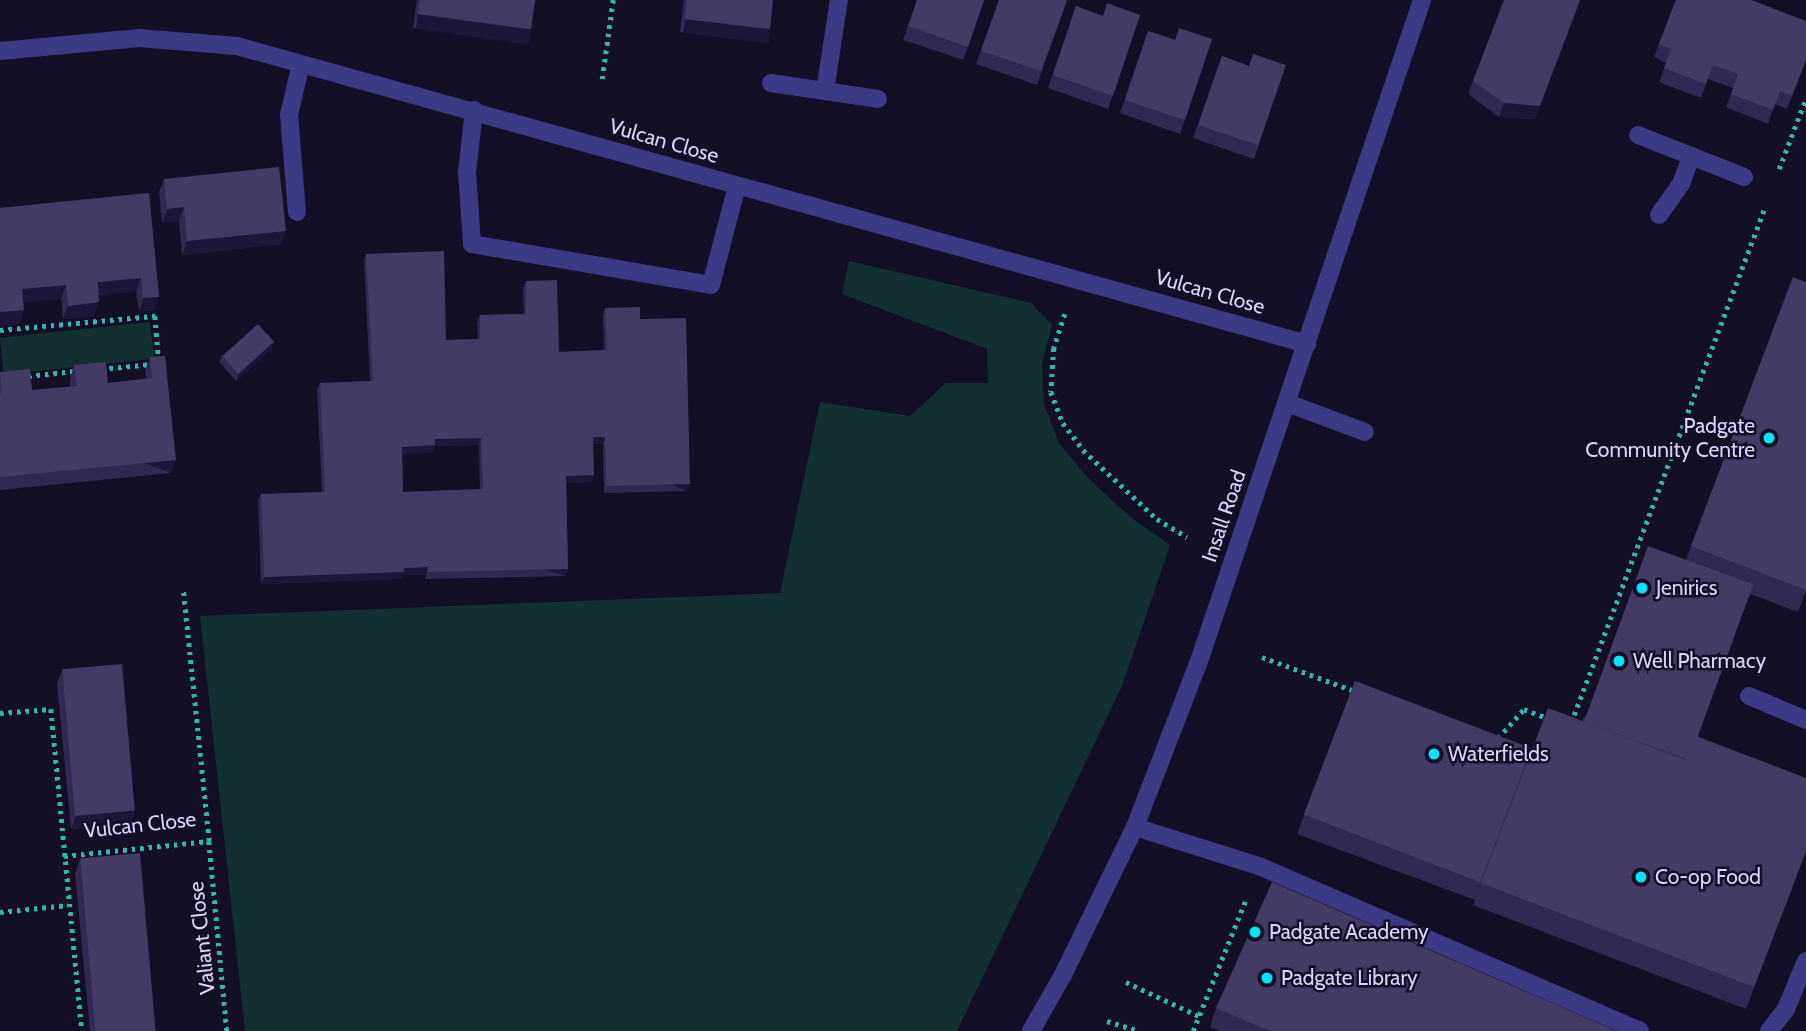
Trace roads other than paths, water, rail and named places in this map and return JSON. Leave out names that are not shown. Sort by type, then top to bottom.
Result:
[{"type":"street","points":[[825,91],[839,0]]},
{"type":"street","name":"Insall Road","points":[[1031,1031],[1063,975],[1135,827],[1198,664],[1422,0]]},
{"type":"street","name":"Vulcan Close","points":[[0,51],[139,38],[237,46],[1307,344]]},
{"type":"street","points":[[297,212],[289,115],[302,64]]},
{"type":"street","points":[[771,83],[878,99]]},
{"type":"street","points":[[474,110],[467,172],[472,244],[710,285],[737,186]]},
{"type":"street","points":[[1638,135],[1744,177]]},
{"type":"street","points":[[1659,215],[1681,184],[1691,156]]},
{"type":"street","points":[[1287,403],[1365,432]]},
{"type":"street","points":[[1749,696],[1806,720]]},
{"type":"street","points":[[1135,827],[1259,866],[1640,1031]]},
{"type":"street","points":[[1769,1031],[1786,1009],[1806,961]]},
{"type":"place","name":"Padgate Community Centre","points":[[1769,438]]},
{"type":"place","name":"Jenirics","points":[[1642,588]]},
{"type":"place","name":"Well Pharmacy","points":[[1619,661]]},
{"type":"place","name":"Waterfields","points":[[1434,754]]},
{"type":"place","name":"Co-op Food","points":[[1641,877]]},
{"type":"place","name":"Padgate Academy","points":[[1255,932]]},
{"type":"place","name":"Padgate Library","points":[[1267,978]]}]
